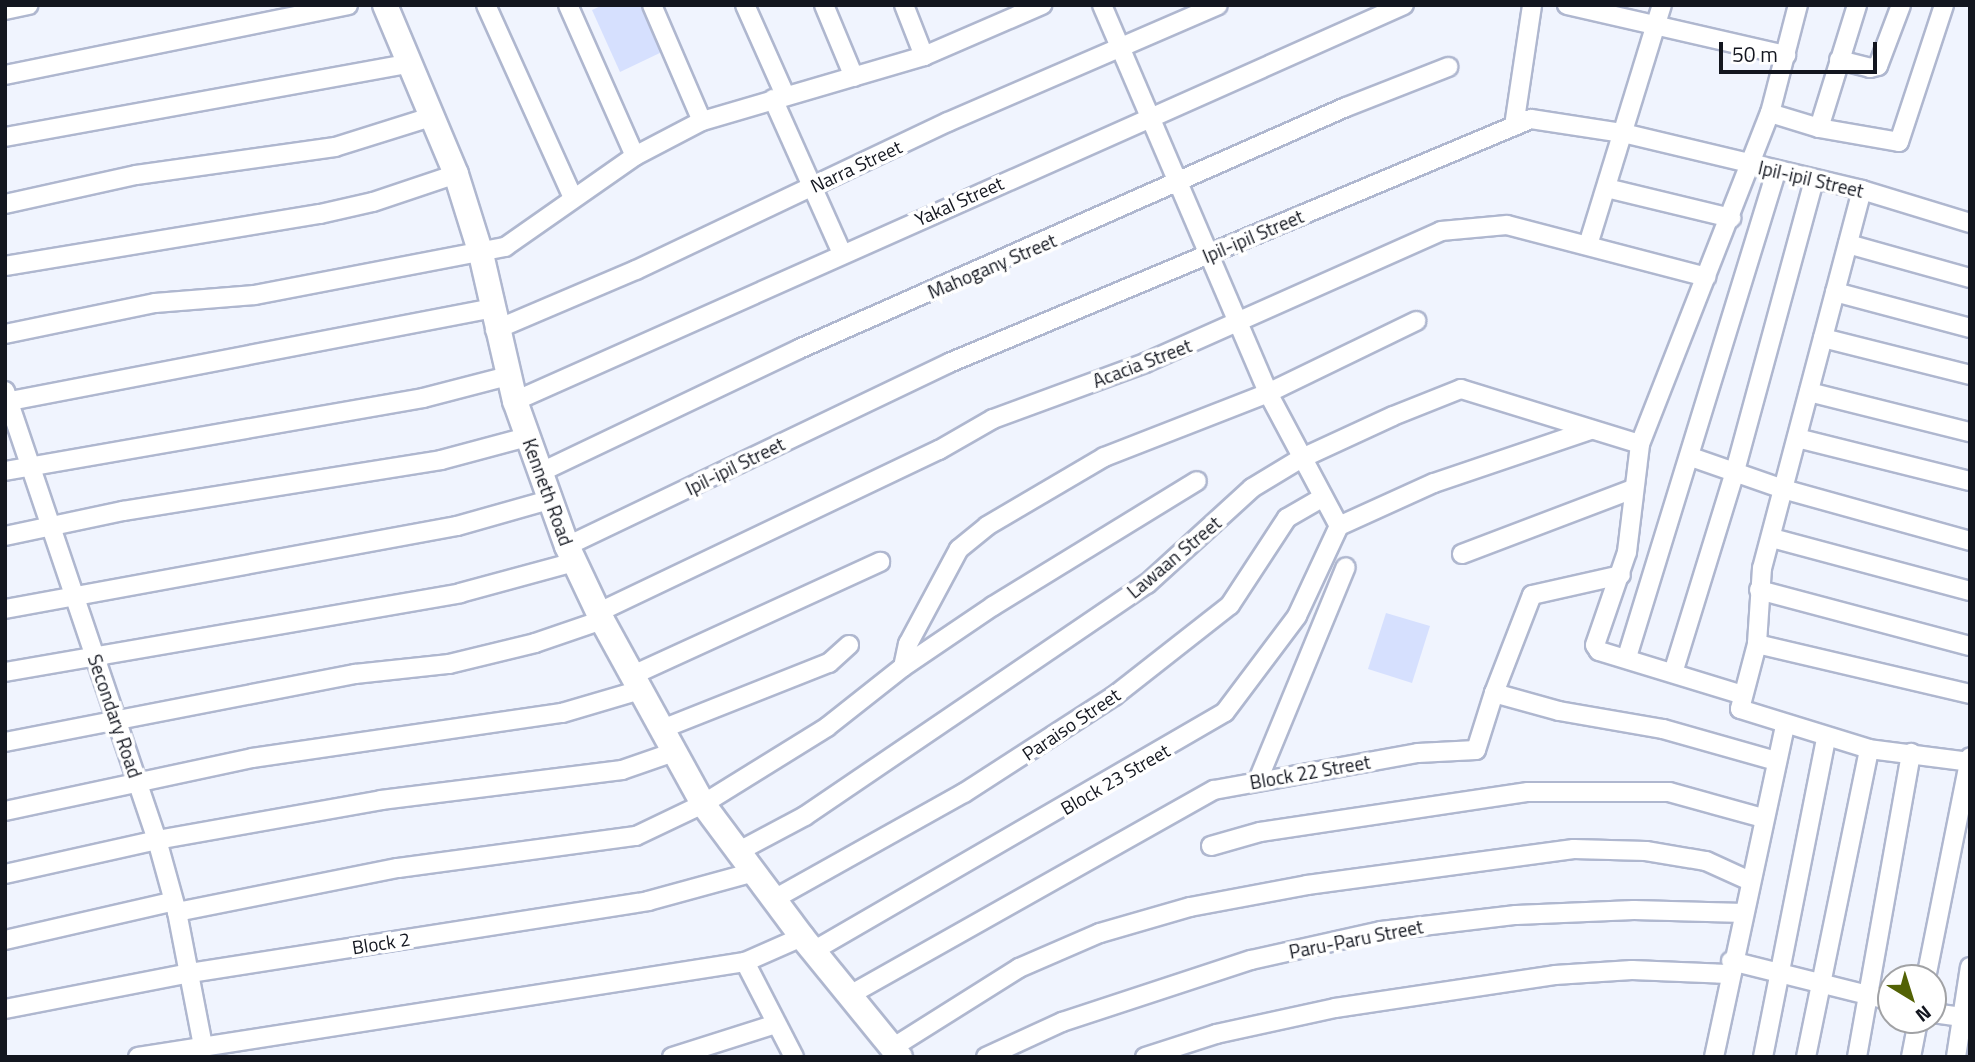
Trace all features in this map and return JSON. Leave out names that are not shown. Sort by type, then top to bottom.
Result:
[{"type":"street","points":[[5,9],[28,5]]},
{"type":"street","points":[[5,75],[348,5]]},
{"type":"street","name":"Kenneth Road","points":[[385,5],[434,116],[456,174],[481,254],[493,320],[515,401],[549,500],[600,616],[703,804],[741,850],[807,944],[896,1052]]},
{"type":"street","points":[[486,5],[573,198]]},
{"type":"street","points":[[568,5],[635,156]]},
{"type":"street","points":[[652,5],[702,121]]},
{"type":"street","points":[[745,5],[812,186],[842,253]]},
{"type":"street","points":[[824,5],[854,77]]},
{"type":"street","points":[[904,5],[924,56]]},
{"type":"street","points":[[5,334],[155,303],[255,295],[481,254],[505,247],[635,156],[702,121],[924,56],[1042,5]]},
{"type":"street","points":[[1102,5],[1147,118],[1211,255],[1268,393],[1300,459],[1339,526],[1434,483],[1591,430]]},
{"type":"street","name":"Narra Street","points":[[7,398],[493,320],[636,270],[812,186],[1218,5]]},
{"type":"street","name":"Yakal Street","points":[[515,401],[842,253],[1404,5]]},
{"type":"street","points":[[1514,126],[1532,5]]},
{"type":"street","points":[[1567,5],[1786,55]]},
{"type":"street","points":[[1588,245],[1658,26],[1662,5]]},
{"type":"street","points":[[1743,695],[1627,657],[1599,651],[1595,645],[1621,575],[1629,542],[1640,444],[1770,113],[1798,5]]},
{"type":"street","points":[[1819,128],[1857,5]]},
{"type":"street","points":[[1839,60],[1870,68],[1878,66],[1901,5]]},
{"type":"street","points":[[1770,113],[1819,128],[1899,142],[1944,5]]},
{"type":"street","points":[[5,138],[114,114],[224,99],[411,62]]},
{"type":"street","name":"Mahogany Street","points":[[539,473],[799,349],[1179,184],[1346,107],[1448,67]]},
{"type":"street","points":[[5,204],[136,175],[335,147],[434,116]]},
{"type":"street","name":"Ipil-ipil Street","points":[[5,672],[460,593],[571,554],[949,363],[1514,126],[1542,120],[1623,133],[1776,172],[1862,190],[1970,223]]},
{"type":"street","points":[[1627,657],[1691,457],[1776,172]]},
{"type":"street","points":[[5,266],[320,214],[373,202],[456,174]]},
{"type":"street","points":[[1673,673],[1735,471],[1814,181]]},
{"type":"street","points":[[1607,188],[1731,218]]},
{"type":"street","points":[[1862,190],[1759,590],[1757,644],[1740,705],[1744,713],[1869,749],[1969,760],[1964,812],[1929,964]]},
{"type":"street","name":"Acacia Street","points":[[5,742],[115,718],[355,674],[449,664],[535,643],[600,616],[939,450],[993,418],[1238,324],[1323,281],[1461,226],[1507,225],[1706,277]]},
{"type":"street","points":[[1847,244],[1970,278]]},
{"type":"street","points":[[1835,292],[1970,328]]},
{"type":"street","points":[[903,667],[908,644],[959,549],[987,526],[1104,457],[1268,393],[1416,321]]},
{"type":"street","points":[[1823,338],[1970,375]]},
{"type":"street","points":[[5,471],[423,398],[508,376]]},
{"type":"street","name":"Lawaan Street","points":[[741,850],[806,816],[1147,584],[1252,488],[1300,459],[1461,389],[1640,444]]},
{"type":"street","points":[[1809,391],[1970,432]]},
{"type":"street","name":"Secondary Road","points":[[7,398],[138,780],[174,907],[190,973],[203,1046]]},
{"type":"street","points":[[5,536],[51,529],[123,511],[442,460],[527,437]]},
{"type":"street","points":[[1797,438],[1970,481]]},
{"type":"street","points":[[1691,457],[1783,489],[1970,541]]},
{"type":"street","points":[[5,940],[398,868],[636,836],[703,804],[827,727],[903,667],[1197,481]]},
{"type":"street","points":[[1462,554],[1633,489]]},
{"type":"street","name":"Paraiso Street","points":[[776,898],[964,793],[1114,696],[1230,604],[1287,518],[1321,498]]},
{"type":"street","points":[[5,609],[75,593],[457,526],[549,500]]},
{"type":"street","name":"Block 23 Street","points":[[138,1057],[745,962],[807,944],[1225,712],[1297,615],[1339,526]]},
{"type":"street","points":[[1772,538],[1970,591]]},
{"type":"street","points":[[5,811],[138,780],[253,758],[562,713],[637,682],[880,562]]},
{"type":"street","points":[[1258,780],[1346,567]]},
{"type":"street","points":[[1621,575],[1532,595],[1494,693],[1559,711],[1663,729],[1776,761]]},
{"type":"street","points":[[1759,590],[1970,646]]},
{"type":"street","points":[[1757,644],[1970,694]]},
{"type":"street","points":[[662,729],[829,663],[849,645]]},
{"type":"street","name":"Block 22 Street","points":[[848,996],[1214,790],[1418,752],[1476,750],[1494,693]]},
{"type":"street","points":[[1714,1057],[1730,968],[1785,725]]},
{"type":"street","points":[[1763,1057],[1778,970],[1806,856],[1826,738]]},
{"type":"street","points":[[1806,1057],[1869,749]]},
{"type":"street","points":[[5,874],[156,840],[382,800],[622,770],[674,752]]},
{"type":"street","points":[[1857,1057],[1912,753]]},
{"type":"street","points":[[1211,846],[1260,832],[1528,792],[1668,792],[1763,818]]},
{"type":"street","points":[[896,1052],[1019,968],[1100,933],[1190,907],[1400,871],[1574,849],[1646,851],[1706,861],[1750,881]]},
{"type":"street","name":"Block 2","points":[[5,1009],[190,973],[648,901],[754,872]]},
{"type":"street","name":"Paru-Paru Street","points":[[986,1057],[1062,1022],[1251,960],[1381,931],[1516,915],[1634,910],[1744,914]]},
{"type":"street","points":[[745,962],[794,1057]]},
{"type":"street","points":[[1956,1057],[1970,967]]},
{"type":"street","points":[[1145,1057],[1216,1034],[1335,1008],[1541,977],[1632,970],[1778,970],[1877,996]]},
{"type":"street","points":[[1947,1015],[1962,1017]]},
{"type":"street","points":[[673,1057],[776,1024]]},
{"type":"street","points":[[1911,1057],[1915,1034]]},
{"type":"shaded area","points":[[603,5],[643,5],[664,51],[620,72],[592,10]]},
{"type":"shaded area","points":[[1386,613],[1430,626],[1412,683],[1368,669]]}]
